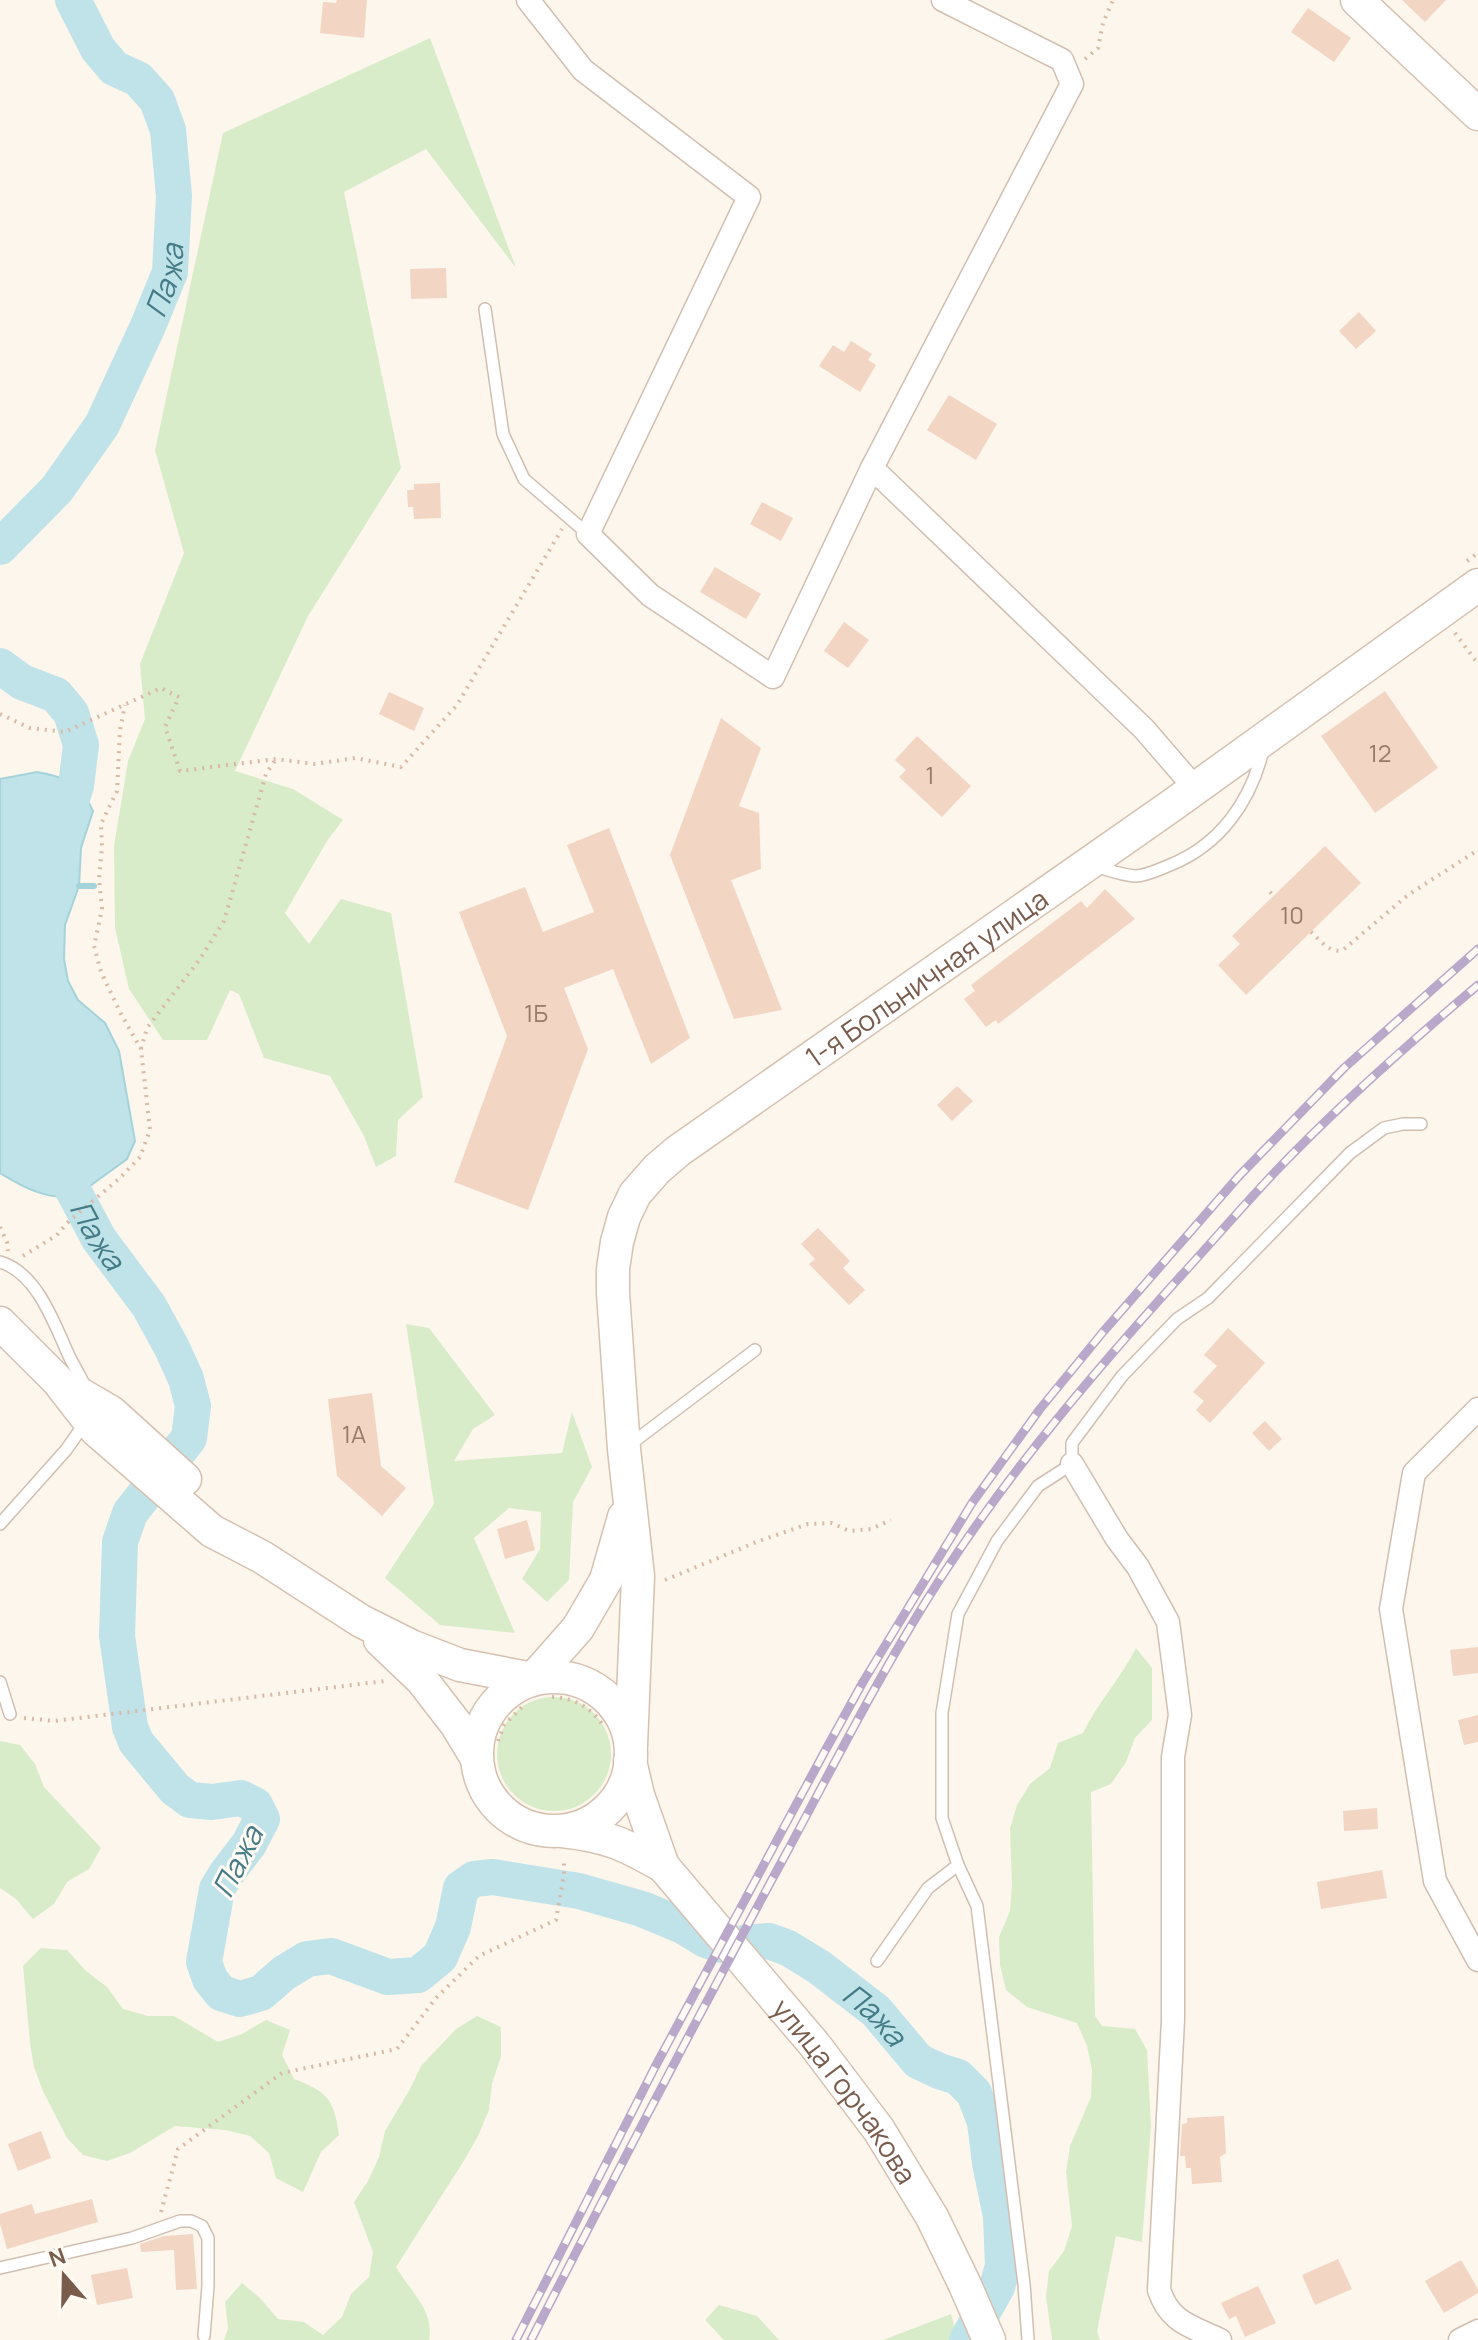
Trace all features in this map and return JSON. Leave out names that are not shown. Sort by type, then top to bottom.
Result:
[{"type":"main road","points":[[1357,0],[1478,114]]},
{"type":"main road","name":"1-я Больничная улица","points":[[623,1747],[638,1576],[624,1449],[613,1269],[624,1217],[635,1194],[678,1151],[1478,585]]},
{"type":"main road","points":[[0,1323],[96,1415],[219,1524],[262,1557],[361,1621],[411,1646],[537,1692]]},
{"type":"main road","points":[[537,1692],[606,1580],[629,1501]]},
{"type":"main road","points":[[361,1621],[422,1680],[456,1724],[487,1750]]},
{"type":"main road","points":[[558,1831],[584,1825],[607,1809],[623,1787],[626,1727],[615,1707],[599,1691],[578,1680],[556,1676],[537,1692],[510,1690],[491,1708],[480,1732],[487,1750],[481,1781],[493,1802],[511,1818],[533,1828],[558,1831],[592,1834],[621,1842],[663,1866]]},
{"type":"main road","points":[[623,1747],[663,1866]]},
{"type":"main road","name":"улица Горчакова","points":[[663,1866],[814,2044],[879,2130],[932,2217],[989,2340]]},
{"type":"street","points":[[528,0],[583,70],[749,197],[588,534],[650,595],[773,677],[872,468],[1072,84],[1062,60],[943,0]]},
{"type":"street","points":[[872,468],[1144,729],[1195,788]]},
{"type":"street","points":[[1478,1409],[1414,1473],[1391,1609],[1435,1881],[1478,1960]]},
{"type":"street","points":[[1072,1464],[1117,1539],[1138,1567],[1168,1622],[1180,1715],[1173,1757],[1173,2020],[1159,2290],[1164,2307],[1176,2318],[1220,2340]]},
{"type":"street","points":[[1460,2340],[1478,2331]]},
{"type":"lane","points":[[485,309],[503,434],[524,479],[588,534]]},
{"type":"lane","points":[[1089,863],[1134,876],[1179,862],[1203,847],[1221,831],[1249,793],[1260,765],[1265,738]]},
{"type":"lane","points":[[1028,2340],[1024,2284],[977,1906],[958,1865],[942,1818],[942,1713],[958,1614],[997,1541],[1038,1486],[1072,1464],[1072,1443],[1122,1376],[1177,1319],[1208,1298],[1350,1153],[1384,1128],[1421,1124]]},
{"type":"lane","points":[[0,1524],[96,1415],[49,1310],[26,1278],[5,1263]]},
{"type":"lane","points":[[624,1449],[755,1350]]},
{"type":"lane","points":[[0,1682],[10,1714]]},
{"type":"lane","points":[[877,1961],[928,1888],[958,1865]]},
{"type":"lane","points":[[0,2268],[53,2258],[180,2221],[191,2221],[202,2226],[208,2238],[204,2336]]},
{"type":"path","points":[[1067,73],[1098,48],[1103,23],[1113,0]]},
{"type":"path","points":[[0,714],[30,728],[65,732],[161,688],[179,697],[165,727],[180,771],[276,759],[315,764],[355,758],[401,767],[457,705],[569,518]]},
{"type":"path","points":[[1452,628],[1478,664]]},
{"type":"path","points":[[125,705],[120,730],[117,791],[101,824],[99,879],[102,909],[94,946],[101,972],[141,1049]]},
{"type":"path","points":[[5,1263],[57,1235],[140,1157],[150,1130],[141,1049],[147,1028],[200,959],[224,921],[266,774],[276,759]]},
{"type":"path","points":[[1311,932],[1330,950],[1343,950],[1408,895],[1478,850]]},
{"type":"path","points":[[665,1580],[808,1524],[832,1523],[849,1531],[871,1529],[891,1520]]},
{"type":"path","points":[[54,1721],[355,1685]]},
{"type":"path","points":[[487,1750],[510,1717],[537,1692],[583,1705],[598,1717],[623,1747]]},
{"type":"path","points":[[156,2230],[178,2149],[282,2073],[397,2049],[436,1998],[479,1956],[556,1920],[564,1874]]},
{"type":"green space","points":[[430,38],[516,268],[426,149],[344,192],[401,468],[308,616],[235,771],[293,789],[343,820],[327,841],[285,913],[309,944],[341,899],[391,913],[423,1097],[398,1120],[396,1156],[376,1167],[364,1136],[330,1076],[264,1058],[239,994],[230,990],[207,1040],[163,1040],[129,989],[115,928],[114,846],[128,761],[145,719],[140,664],[184,553],[155,450],[223,133]]},
{"type":"green space","points":[[406,1324],[429,1328],[495,1415],[473,1429],[454,1461],[562,1453],[572,1412],[592,1467],[573,1502],[569,1580],[547,1602],[522,1579],[540,1549],[541,1512],[509,1508],[474,1538],[515,1633],[440,1625],[385,1578],[434,1504]]},
{"type":"green space","points":[[1136,1648],[1152,1668],[1152,1720],[1135,1738],[1126,1762],[1111,1784],[1091,1792],[1095,2016],[1102,2026],[1135,2029],[1147,2050],[1151,2126],[1142,2242],[1116,2236],[1097,2331],[1100,2340],[1052,2340],[1046,2297],[1049,2271],[1064,2251],[1072,2226],[1066,2172],[1070,2146],[1091,2097],[1092,2070],[1087,2046],[1077,2023],[1027,2007],[1006,1990],[1000,1965],[999,1937],[1010,1911],[1010,1829],[1017,1805],[1030,1784],[1050,1768],[1058,1743],[1083,1733]]},
{"type":"green space","points":[[554,1697],[586,1706],[602,1722],[611,1754],[602,1786],[586,1802],[554,1811],[522,1802],[506,1786],[497,1754],[506,1722],[522,1706]]},
{"type":"green space","points":[[0,1741],[20,1745],[35,1764],[44,1787],[101,1848],[89,1869],[67,1882],[54,1904],[33,1919],[16,1899],[0,1888]]},
{"type":"green space","points":[[41,1948],[67,1950],[86,1971],[107,1987],[123,2009],[148,2016],[174,2016],[218,2042],[242,2034],[266,2020],[290,2030],[282,2055],[294,2079],[327,2098],[339,2135],[321,2152],[303,2192],[276,2178],[269,2153],[250,2136],[225,2130],[175,2126],[130,2153],[107,2161],[83,2155],[67,2138],[34,2067],[23,1966]]},
{"type":"green space","points":[[477,2016],[501,2027],[501,2056],[492,2084],[489,2110],[465,2159],[396,2267],[425,2310],[429,2340],[224,2340],[228,2328],[225,2302],[242,2283],[278,2319],[304,2322],[323,2335],[342,2317],[351,2294],[369,2277],[373,2252],[354,2202],[379,2157],[385,2131],[421,2066],[456,2029]]},
{"type":"green space","points":[[719,2305],[757,2316],[779,2340],[724,2340],[705,2320]]},
{"type":"green space","points":[[951,2314],[958,2340],[883,2340]]},
{"type":"water","points":[[37,772],[71,783],[83,794],[93,811],[81,848],[79,886],[65,925],[64,959],[68,981],[78,1000],[105,1023],[119,1051],[135,1141],[127,1159],[76,1196],[66,1197],[36,1192],[0,1173],[0,779]]},
{"type":"building","points":[[337,0],[367,0],[364,38],[320,33],[323,2],[336,3]]},
{"type":"building","points":[[1402,0],[1446,0],[1425,22]]},
{"type":"building","points":[[1308,8],[1351,38],[1334,62],[1291,32]]},
{"type":"building","points":[[446,268],[447,298],[411,299],[410,269]]},
{"type":"building","points":[[1359,312],[1376,331],[1356,349],[1339,331]]},
{"type":"building","points":[[851,341],[872,354],[868,360],[876,365],[860,392],[819,366],[833,345],[844,352]]},
{"type":"building","points":[[949,395],[997,424],[976,460],[927,430]]},
{"type":"building","points":[[440,483],[441,518],[414,519],[413,507],[408,507],[407,490],[414,490],[414,484]]},
{"type":"building","points":[[762,502],[793,518],[781,541],[750,524]]},
{"type":"building","points":[[715,567],[761,594],[746,619],[700,592]]},
{"type":"building","points":[[844,622],[869,640],[848,668],[824,651]]},
{"type":"building","points":[[1385,691],[1438,768],[1375,813],[1321,736]]},
{"type":"building","points":[[389,692],[424,708],[414,731],[379,714]]},
{"type":"building","points":[[721,718],[761,748],[739,806],[759,813],[761,869],[731,880],[782,1010],[734,1019],[670,855]]},
{"type":"building","points":[[917,736],[971,786],[942,817],[899,777],[906,770],[895,760]]},
{"type":"building","points":[[609,828],[690,1038],[651,1064],[613,969],[564,988],[588,1049],[528,1210],[454,1182],[507,1036],[459,912],[525,887],[543,932],[594,912],[567,845]]},
{"type":"building","points":[[1325,846],[1361,883],[1246,995],[1218,965],[1240,944],[1232,936]]},
{"type":"building","points":[[1105,889],[1135,919],[998,1024],[996,1020],[986,1027],[964,999],[975,991],[971,985],[1081,901],[1087,908]]},
{"type":"building","points":[[957,1086],[973,1101],[952,1121],[937,1105]]},
{"type":"building","points":[[818,1228],[850,1261],[843,1268],[865,1290],[849,1305],[809,1264],[815,1259],[801,1244]]},
{"type":"building","points":[[1228,1328],[1265,1363],[1210,1423],[1196,1410],[1204,1401],[1193,1392],[1217,1366],[1204,1355]]},
{"type":"building","points":[[372,1393],[381,1466],[406,1488],[382,1516],[337,1476],[328,1399]]},
{"type":"building","points":[[1265,1421],[1282,1439],[1269,1451],[1252,1433]]},
{"type":"building","points":[[527,1520],[535,1550],[505,1559],[497,1529]]},
{"type":"building","points":[[1478,1647],[1478,1673],[1453,1676],[1450,1650]]},
{"type":"building","points":[[1478,1715],[1478,1742],[1464,1745],[1458,1720]]},
{"type":"building","points":[[1377,1808],[1378,1829],[1344,1831],[1343,1811]]},
{"type":"building","points":[[1382,1870],[1387,1898],[1321,1909],[1317,1882]]},
{"type":"building","points":[[1224,2116],[1226,2153],[1220,2157],[1222,2182],[1192,2184],[1191,2168],[1186,2168],[1185,2156],[1180,2156],[1182,2124],[1187,2123],[1187,2118]]},
{"type":"building","points":[[41,2131],[51,2158],[18,2171],[8,2144]]},
{"type":"building","points":[[92,2199],[98,2222],[7,2249],[0,2214],[32,2204],[35,2214]]},
{"type":"building","points":[[193,2234],[197,2289],[176,2290],[174,2250],[141,2252],[140,2244],[164,2236]]},
{"type":"building","points":[[1338,2259],[1352,2289],[1315,2305],[1302,2275]]},
{"type":"building","points":[[1461,2260],[1478,2293],[1444,2313],[1425,2281]]},
{"type":"building","points":[[127,2268],[133,2298],[97,2305],[91,2275]]},
{"type":"building","points":[[1258,2286],[1276,2323],[1245,2337],[1236,2316],[1229,2319],[1221,2303]]},
{"type":"waterway","name":"Пажа","points":[[0,547],[57,489],[102,425],[170,272],[174,196],[168,130],[157,100],[138,79],[114,68],[98,49],[73,0]]},
{"type":"waterway","name":"Пажа","points":[[0,666],[22,682],[56,695],[71,713],[81,745],[76,786],[61,832]]},
{"type":"waterway","points":[[79,886],[94,886]]},
{"type":"waterway","name":"Пажа","points":[[57,1151],[58,1162],[99,1239],[149,1306],[172,1348],[186,1379],[193,1406],[189,1438],[130,1513],[120,1542],[117,1636],[130,1727],[136,1742],[175,1789],[190,1800],[212,1802],[241,1798],[255,1805],[262,1819],[249,1844],[217,1889],[204,1962],[210,1979],[221,1993],[240,1999],[261,1993],[284,1973],[307,1959],[331,1956],[388,1977],[418,1975],[440,1957],[453,1927],[461,1888],[474,1879],[493,1877],[579,1891],[642,1909],[722,1945],[769,1941],[788,1948],[819,1967],[876,2011],[918,2061],[958,2077],[974,2093],[985,2122],[1001,2216],[1003,2266],[997,2287],[967,2340]]},
{"type":"railway","points":[[516,2340],[655,2067],[825,1751],[863,1682],[972,1503],[1040,1409],[1239,1176],[1344,1068],[1478,949]]},
{"type":"railway","points":[[531,2340],[690,2033],[863,1710],[902,1641],[970,1534],[1086,1384],[1263,1185],[1348,1099],[1478,985]]}]
